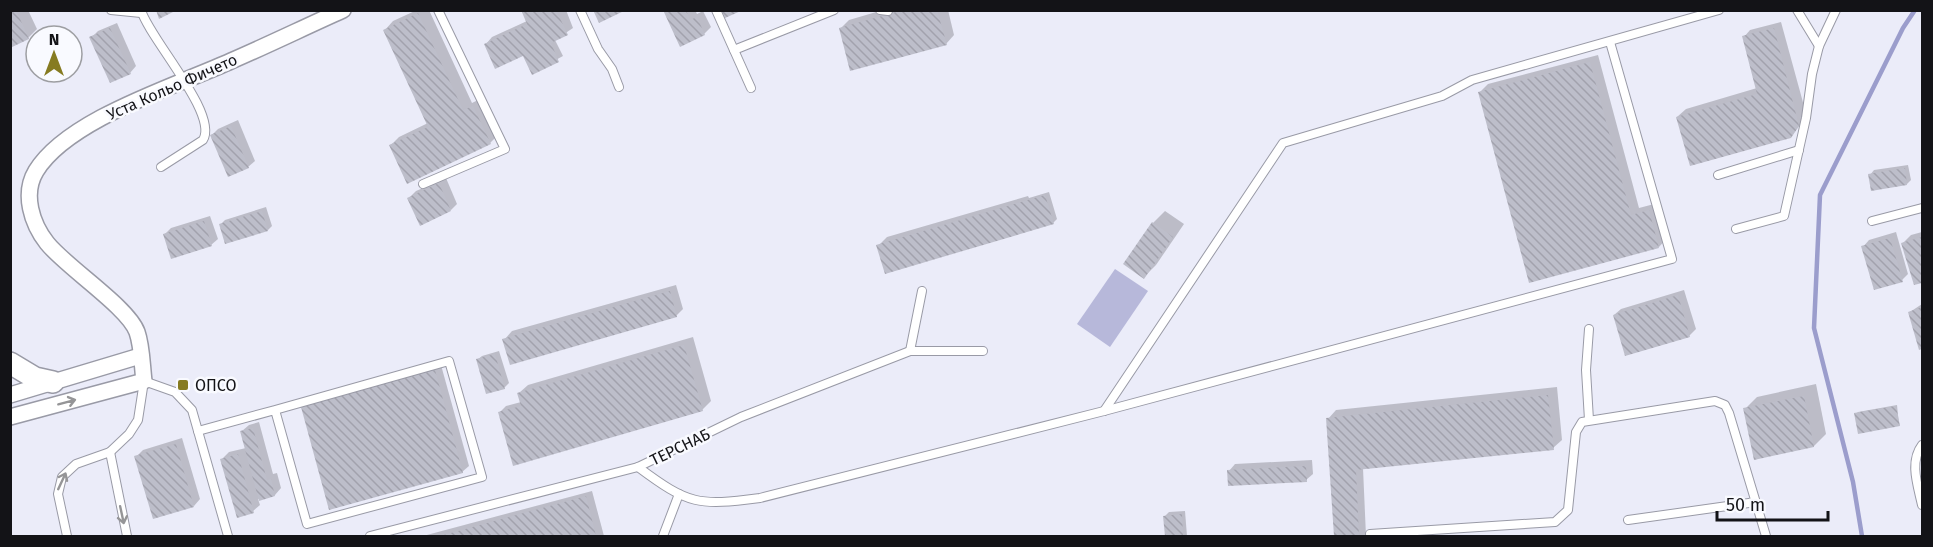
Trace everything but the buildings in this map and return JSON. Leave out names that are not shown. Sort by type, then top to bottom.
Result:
[{"type":"main road","points":[[10,363],[35,378],[54,382]]},
{"type":"street","name":"Уста Кольо Фичето","points":[[144,381],[136,329],[122,312],[49,245],[37,230],[31,211],[30,194],[35,173],[52,150],[121,108],[342,10]]},
{"type":"street","points":[[10,395],[140,356]]},
{"type":"street","points":[[10,417],[144,381]]},
{"type":"lane","points":[[111,10],[141,12],[184,81],[206,125],[205,136],[198,144],[161,167]]},
{"type":"lane","points":[[423,184],[506,149],[438,10]]},
{"type":"lane","points":[[579,10],[598,49],[612,69],[619,87]]},
{"type":"lane","points":[[716,10],[751,88]]},
{"type":"lane","points":[[734,50],[834,10]]},
{"type":"lane","points":[[880,10],[888,11]]},
{"type":"lane","points":[[1104,411],[1283,142],[1442,96],[1472,80],[1719,10]]},
{"type":"lane","points":[[1797,10],[1819,46]]},
{"type":"lane","points":[[1736,229],[1784,216],[1819,46],[1836,10]]},
{"type":"lane","points":[[638,467],[679,494],[711,504],[760,498],[1104,411],[1672,259],[1611,42]]},
{"type":"lane","points":[[1718,175],[1799,150]]},
{"type":"lane","points":[[1872,221],[1923,208]]},
{"type":"lane","points":[[910,351],[922,291]]},
{"type":"lane","points":[[1588,329],[1586,370],[1589,420]]},
{"type":"lane","name":"ТЕРСНАБ","points":[[370,537],[638,467],[741,417],[910,351],[983,351]]},
{"type":"lane","points":[[198,431],[449,361],[482,477],[308,524],[275,410]]},
{"type":"lane","points":[[67,537],[58,494],[62,477],[76,464],[110,452],[129,434],[138,420],[144,381],[176,392],[192,410],[228,537]]},
{"type":"lane","points":[[1370,534],[1561,519],[1569,504],[1577,428],[1582,422],[1710,401],[1720,402],[1729,413],[1767,537]]},
{"type":"lane","points":[[1923,445],[1916,458],[1916,471],[1923,505]]},
{"type":"lane","points":[[110,452],[127,537]]},
{"type":"lane","points":[[663,537],[679,494]]},
{"type":"lane","points":[[1628,520],[1756,502]]},
{"type":"shaded area","points":[[1115,269],[1148,291],[1110,347],[1077,324]]},
{"type":"waterway","points":[[1862,536],[1853,482],[1814,328],[1820,195],[1903,28],[1915,10]]},
{"type":"place","name":"ОПСО","points":[[183,385]]}]
